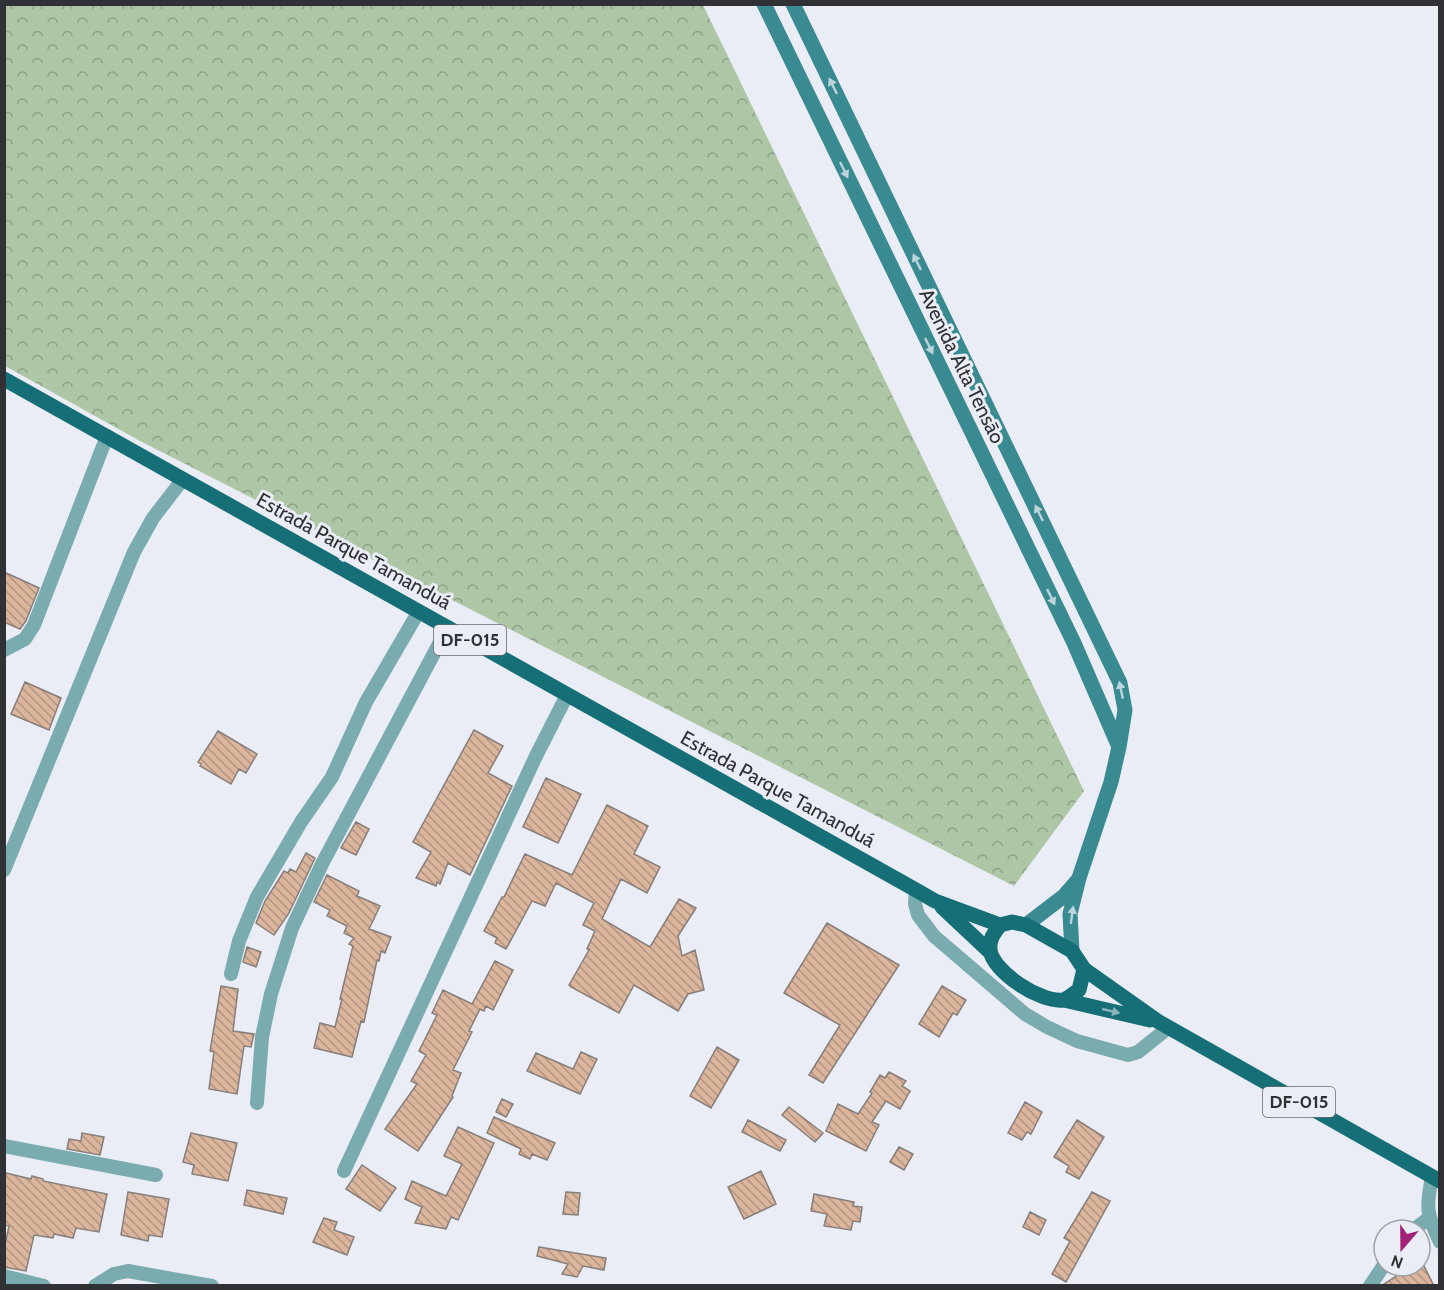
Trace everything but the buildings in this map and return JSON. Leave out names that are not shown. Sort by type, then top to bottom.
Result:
[{"type":"main road","name":"Estrada Parque Tamanduá","points":[[4,379],[935,901],[1000,925]]},
{"type":"main road","name":"Estrada Parque Tamanduá","points":[[935,901],[990,952]]},
{"type":"main road","name":"DF-015","points":[[1000,925],[1012,922],[1026,925],[1072,951],[1084,969],[1163,1025],[1436,1179]]},
{"type":"main road","points":[[990,952],[991,936],[1000,925]]},
{"type":"main road","name":"DF-015","points":[[990,952],[1001,970],[1021,986],[1046,998],[1064,1000],[1163,1025]]},
{"type":"main road","points":[[1064,1000],[1079,990],[1084,969]]},
{"type":"street","name":"Avenida Alta Tensāo","points":[[764,4],[1074,643],[1119,747]]},
{"type":"street","name":"Avenida Alta Tensāo","points":[[793,4],[1120,683],[1125,710],[1119,747],[1111,782],[1079,878],[1070,914],[1072,951]]},
{"type":"street","points":[[4,650],[25,639],[34,625],[107,436]]},
{"type":"street","points":[[4,870],[134,552],[153,518],[183,479]]},
{"type":"street","points":[[231,974],[239,941],[257,897],[301,822],[332,777],[366,702],[419,611]]},
{"type":"street","points":[[257,1103],[262,1037],[271,994],[292,928],[322,864],[448,627]]},
{"type":"street","points":[[344,1171],[535,758],[567,695]]},
{"type":"street","name":"Avenida Alta Tensāo","points":[[1026,925],[1064,896],[1079,878]]},
{"type":"street","points":[[916,890],[915,904],[918,915],[934,936],[1025,1014],[1047,1027],[1077,1041],[1128,1055],[1138,1052],[1163,1025]]},
{"type":"street","points":[[4,1146],[156,1175]]},
{"type":"street","points":[[1429,1218],[1427,1201],[1436,1179]]},
{"type":"street","points":[[1432,1225],[1440,1242]]},
{"type":"street","points":[[95,1286],[114,1274],[128,1271],[212,1286]]},
{"type":"street","points":[[4,1276],[44,1286]]},
{"type":"green space","points":[[5,4],[703,5],[1084,791],[1014,886],[140,441],[5,366]]}]
